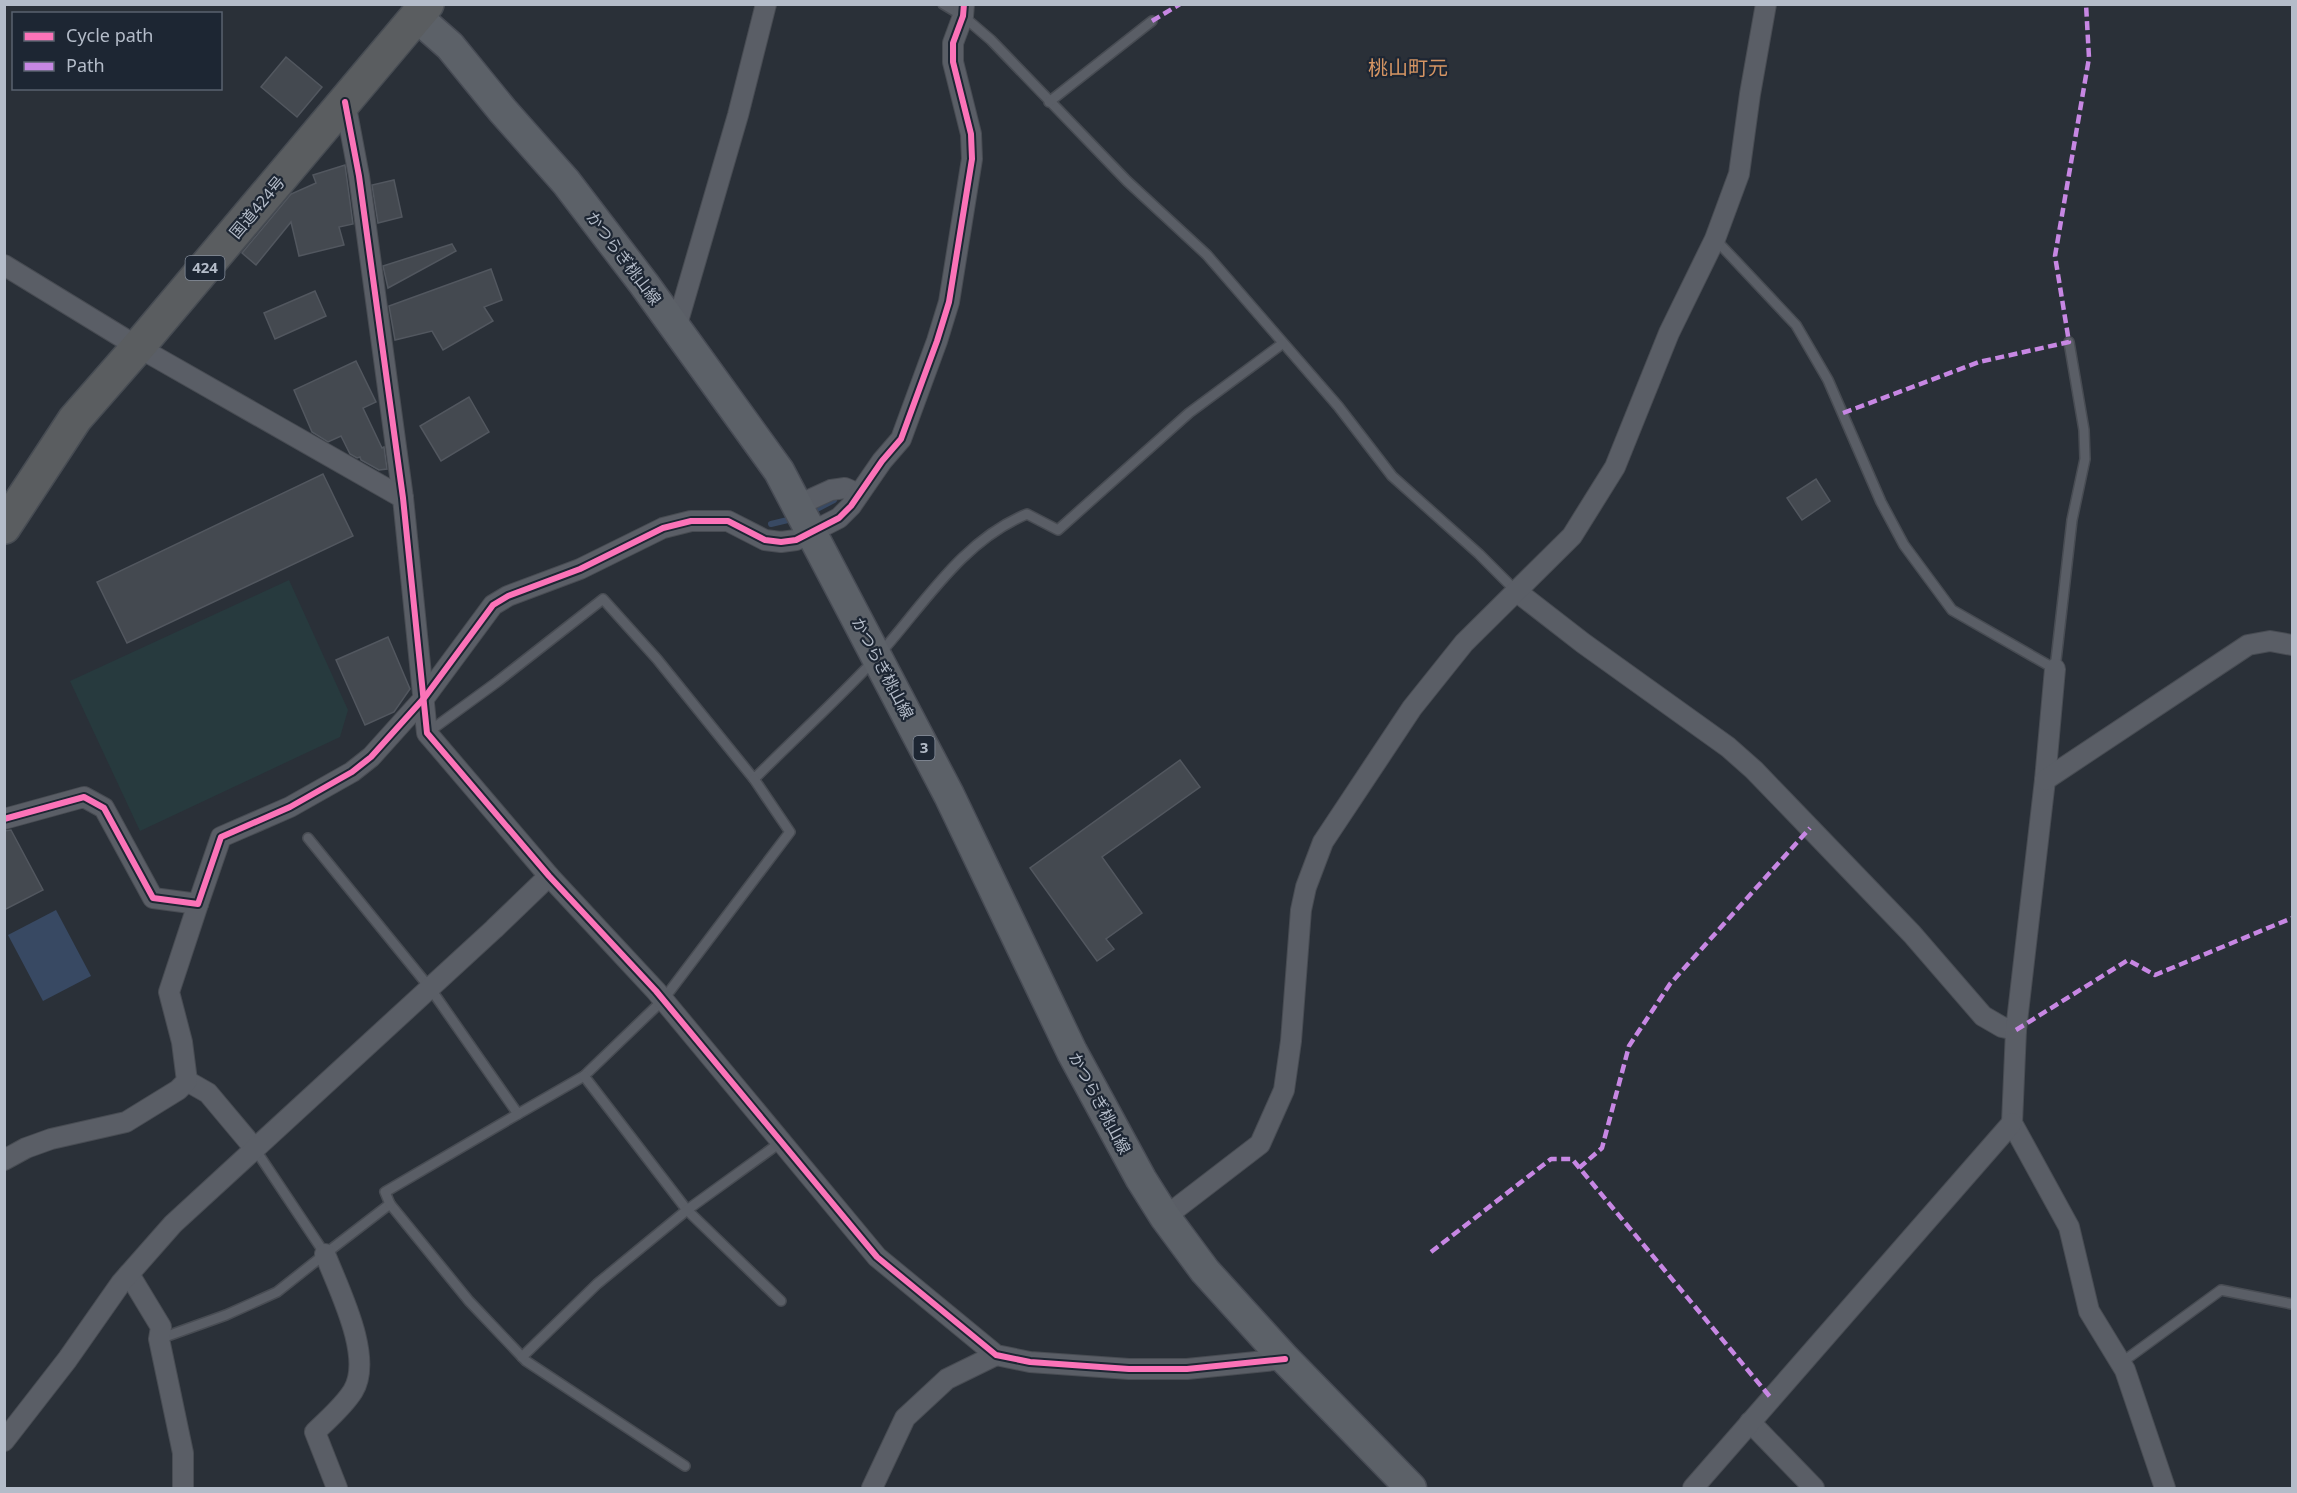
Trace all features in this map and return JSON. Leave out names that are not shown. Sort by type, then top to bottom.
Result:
[{"type":"highway","name":"国道424号","points":[[4,527],[75,418],[138,347],[422,11]]},
{"type":"main road","name":"かつらぎ桃山線","points":[[422,11],[503,111],[566,182],[676,328],[779,471],[950,795],[1072,1052],[1141,1179],[1165,1217],[1205,1271],[1285,1359],[1411,1488]]},
{"type":"street","points":[[676,328],[738,116],[766,4]]},
{"type":"street","points":[[1165,1217],[1260,1144],[1284,1090],[1291,1041],[1301,910],[1306,887],[1323,842],[1412,708],[1464,643],[1572,536],[1615,467],[1669,333],[1715,239],[1740,174],[1750,94],[1766,4]]},
{"type":"street","points":[[4,1160],[26,1148],[51,1139],[126,1122],[170,1096],[187,1081],[182,1041],[169,992],[221,837],[290,807],[352,772],[371,757],[424,697],[493,605],[508,596],[580,569],[663,528],[691,521],[728,522],[765,540],[781,542],[796,540],[812,532],[839,518],[851,506],[882,461],[901,439],[949,302],[972,159],[971,134],[953,62],[953,43],[963,10]]},
{"type":"street","points":[[345,102],[359,176],[403,498],[424,697],[424,725],[427,733],[549,876],[663,1000],[877,1257],[996,1355],[1030,1362],[1129,1369],[1187,1369],[1285,1359]]},
{"type":"street","points":[[4,265],[138,347],[403,498]]},
{"type":"street","points":[[798,505],[831,490],[845,488],[859,494]]},
{"type":"street","points":[[1516,591],[1583,643],[1728,747],[1754,770],[1912,934],[1983,1016],[2002,1028],[2016,1029]]},
{"type":"street","points":[[2045,780],[2248,645],[2270,640],[2292,645]]},
{"type":"street","points":[[2055,669],[2045,780],[2016,1029],[2012,1123],[2069,1227],[2089,1311],[2125,1370],[2165,1488]]},
{"type":"street","points":[[4,819],[84,797],[104,808],[153,898],[198,904]]},
{"type":"street","points":[[4,1441],[129,1275],[173,1224],[549,876]]},
{"type":"street","points":[[187,1081],[208,1093],[255,1149]]},
{"type":"street","points":[[1693,1488],[2012,1123]]},
{"type":"street","points":[[325,1254],[357,1340],[360,1370],[354,1389],[342,1407],[315,1432],[337,1488]]},
{"type":"street","points":[[129,1275],[160,1327],[159,1339],[183,1454],[183,1488]]},
{"type":"street","points":[[872,1488],[905,1418],[947,1378],[996,1355]]},
{"type":"street","points":[[1750,1422],[1814,1488]]},
{"type":"lane","points":[[943,4],[963,10],[1127,181],[1207,255],[1338,406],[1392,476],[1479,554],[1516,591]]},
{"type":"lane","points":[[1049,102],[1152,21]]},
{"type":"lane","points":[[1715,239],[1796,325],[1828,380],[1881,502],[1904,545],[1952,610],[2055,669],[2072,520],[2085,459],[2084,430],[2069,342]]},
{"type":"lane","points":[[754,779],[876,657],[954,564],[1006,523],[1027,514],[1058,530],[1189,413],[1282,344]]},
{"type":"lane","points":[[427,733],[497,682],[603,599],[657,659],[754,779],[790,832],[663,1000],[584,1076],[385,1192],[390,1204],[468,1301],[522,1357],[685,1466]]},
{"type":"lane","points":[[308,838],[430,988],[518,1114]]},
{"type":"lane","points":[[584,1076],[687,1210],[781,1301]]},
{"type":"lane","points":[[522,1357],[597,1284],[687,1210],[781,1142]]},
{"type":"lane","points":[[255,1149],[325,1254]]},
{"type":"lane","points":[[159,1339],[277,1292],[390,1204]]},
{"type":"lane","points":[[2121,1363],[2221,1290],[2292,1304]]},
{"type":"green space","points":[[289,580],[348,710],[340,737],[140,831],[70,681]]},
{"type":"water","points":[[56,910],[91,976],[43,1001],[8,935]]},
{"type":"building","points":[[286,57],[322,87],[297,117],[261,87]]},
{"type":"building","points":[[345,165],[353,224],[339,227],[344,245],[299,256],[291,222],[256,265],[242,253],[291,194],[316,183],[313,175]]},
{"type":"building","points":[[394,180],[402,217],[378,223],[372,185]]},
{"type":"building","points":[[452,244],[456,251],[388,288],[383,266]]},
{"type":"building","points":[[491,269],[502,300],[484,307],[493,321],[443,350],[432,331],[395,340],[389,306]]},
{"type":"building","points":[[315,291],[326,316],[275,339],[264,313]]},
{"type":"building","points":[[356,361],[376,402],[363,408],[382,448],[384,447],[387,469],[379,470],[361,460],[360,457],[357,458],[350,454],[341,436],[328,442],[312,432],[294,390]]},
{"type":"building","points":[[469,397],[489,432],[441,461],[420,426]]},
{"type":"building","points":[[323,474],[353,536],[127,643],[97,582]]},
{"type":"building","points":[[1816,479],[1830,501],[1802,520],[1787,498]]},
{"type":"building","points":[[388,637],[410,689],[394,712],[365,725],[336,660]]},
{"type":"building","points":[[1180,760],[1200,787],[1102,857],[1142,913],[1106,939],[1114,949],[1097,961],[1030,868]]},
{"type":"building","points":[[11,830],[43,890],[4,910],[4,831]]},
{"type":"waterway","points":[[815,510],[834,500]]},
{"type":"waterway","points":[[771,524],[792,519]]},
{"type":"marked path","points":[[1152,21],[1180,4]]},
{"type":"marked path","points":[[1843,413],[1979,362],[2069,342],[2055,256],[2089,58],[2086,4]]},
{"type":"marked path","points":[[1579,1168],[1602,1148],[1629,1046],[1670,984],[1810,828]]},
{"type":"marked path","points":[[2016,1030],[2128,960],[2155,975],[2292,918]]},
{"type":"marked path","points":[[1431,1252],[1551,1159],[1572,1159],[1771,1398]]},
{"type":"cycle path","points":[[4,819],[84,797],[104,808],[153,898],[198,904],[221,837],[290,807],[352,772],[371,757],[425,697],[493,605],[508,596],[580,569],[663,528],[691,521],[728,521],[765,540],[781,542],[796,540],[839,518],[851,506],[882,461],[901,439],[949,302],[972,159],[971,134],[953,62],[953,43],[963,16],[964,4]]},
{"type":"cycle path","points":[[345,102],[359,176],[403,498],[427,733],[549,876],[656,991],[877,1257],[996,1355],[1030,1362],[1129,1369],[1187,1369],[1285,1359]]},
{"type":"district","name":"桃山町元","points":[[1408,68]]}]
